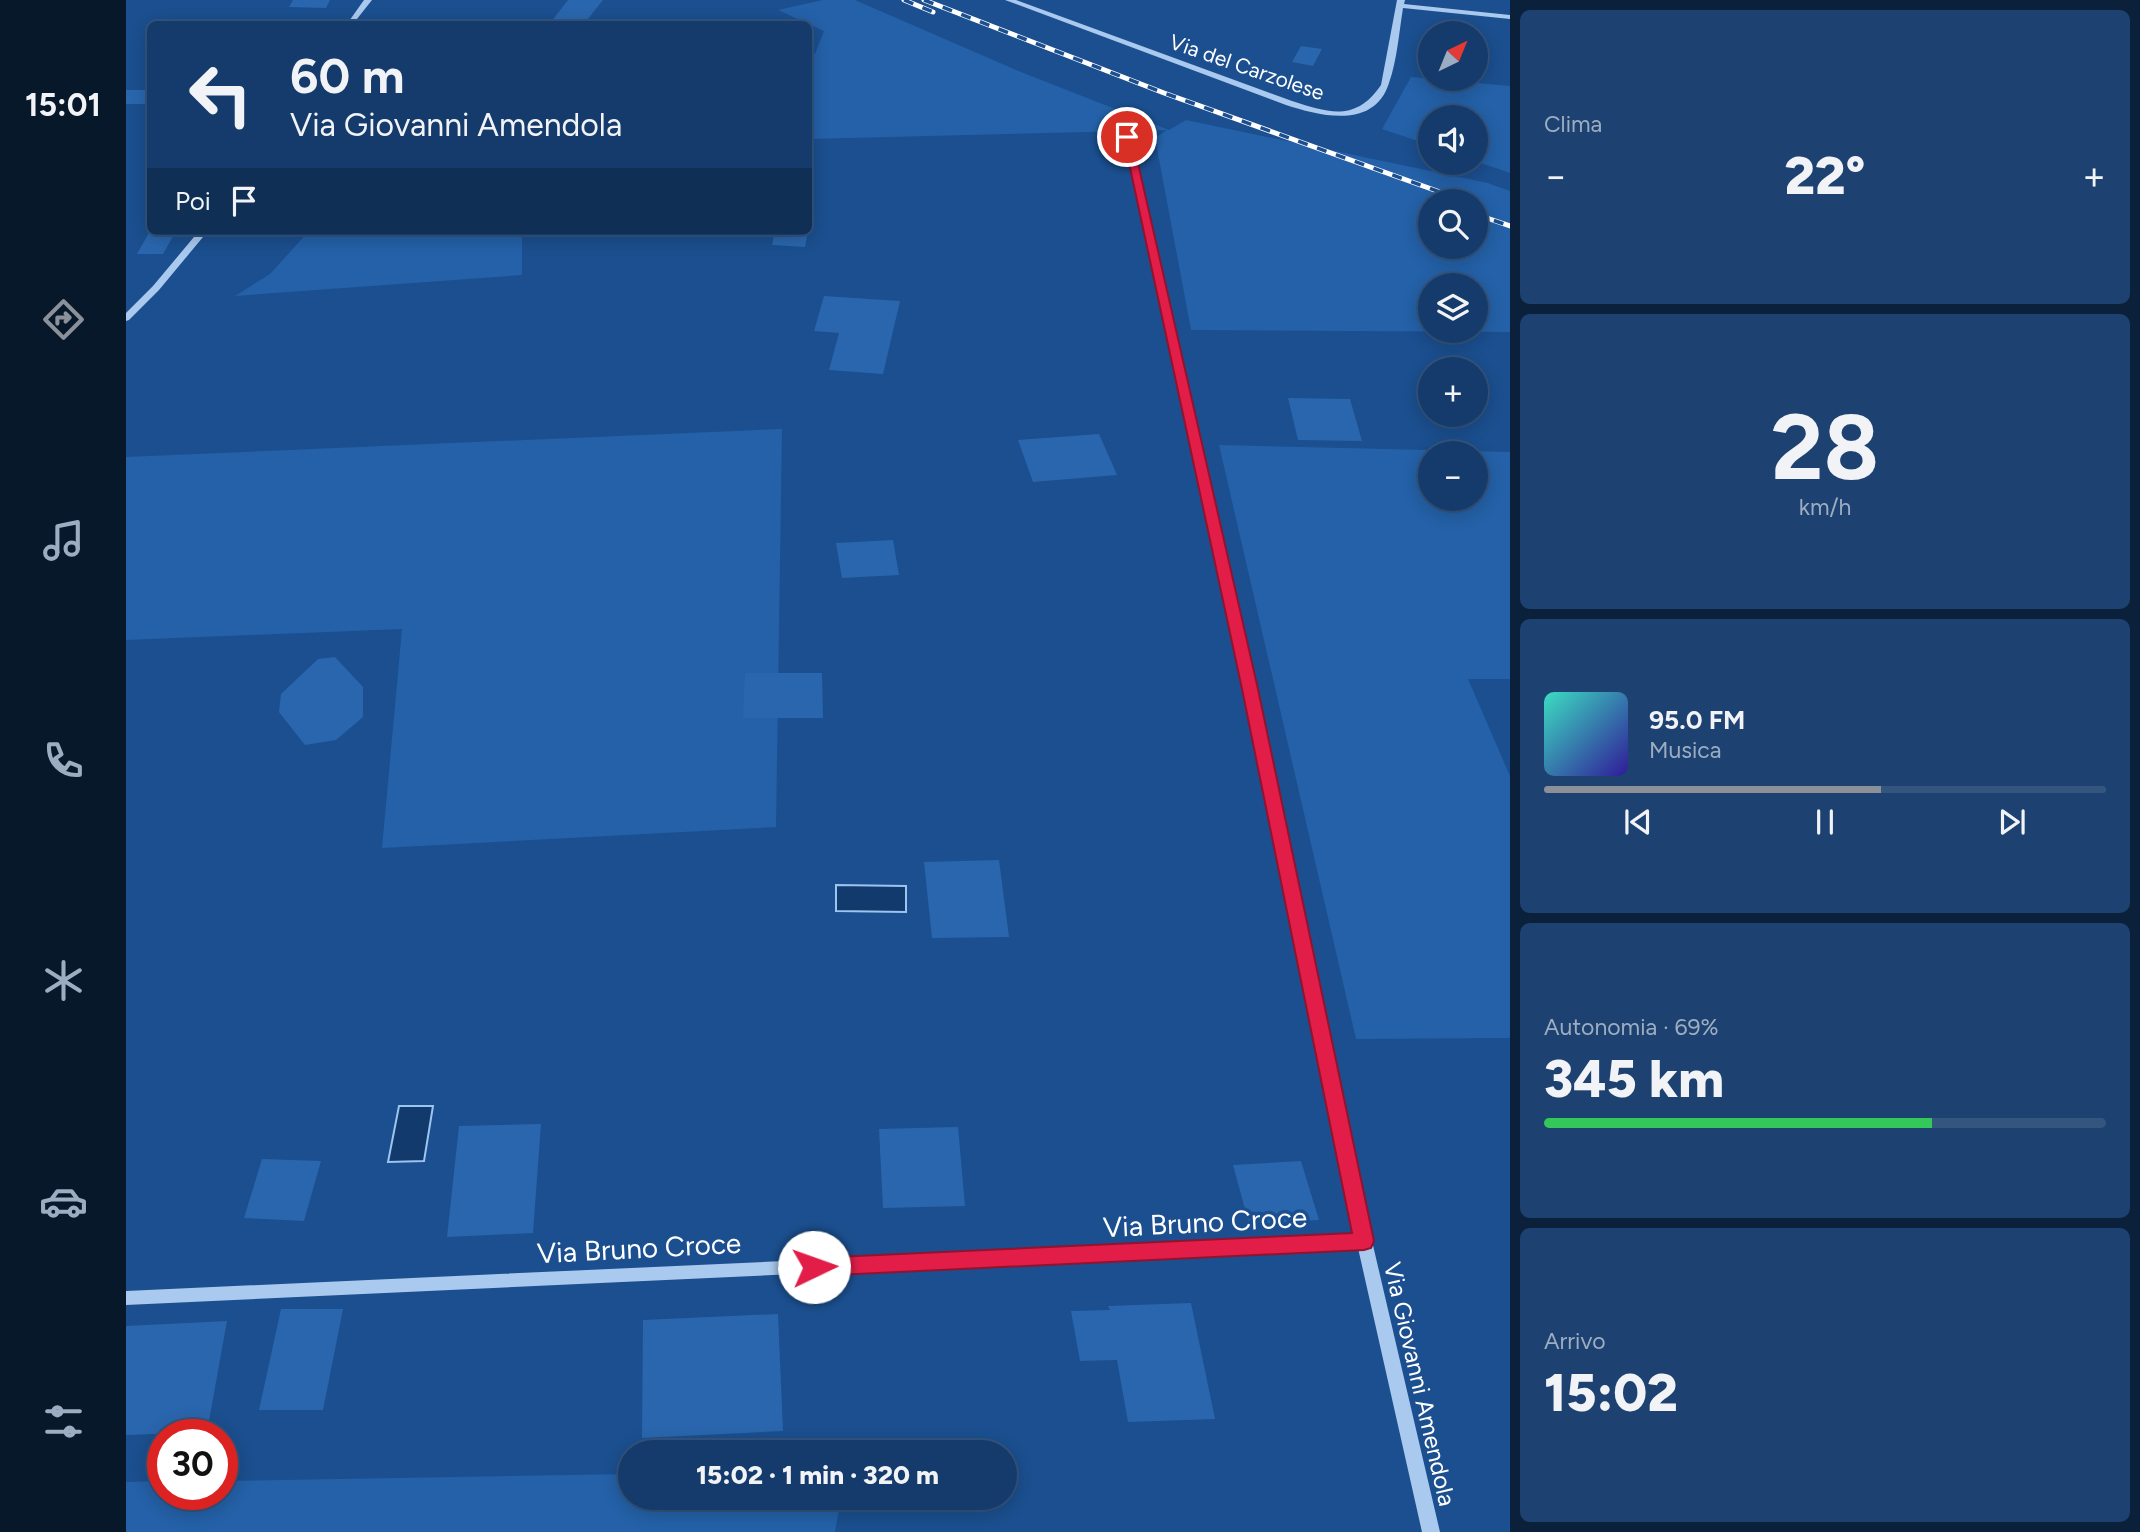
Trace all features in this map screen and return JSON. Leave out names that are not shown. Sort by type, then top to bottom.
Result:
[{"type":"street","points":[[352,21],[368,0]]},
{"type":"street","name":"Via del Carzolese","points":[[1009,0],[1299,107],[1343,115],[1356,113],[1369,106],[1385,85],[1401,3]]},
{"type":"street","points":[[1401,3],[1510,17]]},
{"type":"street","name":"Via Giovanni Amendola","points":[[1127,137],[1250,689],[1364,1241],[1431,1532]]},
{"type":"street","points":[[126,318],[156,288],[201,235]]},
{"type":"street","name":"Via Bruno Croce","points":[[126,1298],[1364,1241]]},
{"type":"shaded area","points":[[823,0],[855,0],[1021,72],[1169,130],[1186,120],[1418,168],[1418,175],[1450,175],[1510,191],[1510,332],[1488,332],[1488,273],[1418,273],[1418,331],[1191,330],[1155,138],[1167,130],[812,139],[812,54],[815,54],[824,31],[812,26],[812,21],[802,21],[778,10]]},
{"type":"shaded area","points":[[1411,77],[1418,78],[1418,91],[1488,91],[1488,84],[1510,86],[1510,173],[1488,165],[1488,105],[1418,105],[1418,141],[1382,129]]},
{"type":"shaded area","points":[[305,235],[522,235],[522,275],[235,296],[270,274]]},
{"type":"shaded area","points":[[782,429],[776,827],[382,848],[402,629],[126,640],[126,457]]},
{"type":"shaded area","points":[[1219,445],[1418,450],[1418,511],[1488,511],[1488,451],[1510,452],[1510,679],[1468,679],[1510,776],[1510,1038],[1356,1039]]},
{"type":"shaded area","points":[[836,885],[906,886],[906,912],[836,911]]},
{"type":"shaded area","points":[[399,1106],[433,1106],[424,1161],[388,1162]]},
{"type":"shaded area","points":[[618,1474],[618,1510],[839,1510],[835,1532],[126,1532],[126,1482],[147,1481],[147,1510],[238,1510],[238,1481]]},
{"type":"building","points":[[293,0],[330,0],[326,8],[289,7]]},
{"type":"building","points":[[568,0],[603,0],[586,21],[552,21]]},
{"type":"building","points":[[1301,46],[1322,49],[1313,66],[1292,62]]},
{"type":"building","points":[[126,90],[147,90],[147,104],[126,104]]},
{"type":"building","points":[[148,235],[174,235],[163,254],[137,254]]},
{"type":"building","points":[[774,235],[807,235],[805,247],[772,245]]},
{"type":"building","points":[[824,296],[900,301],[883,374],[829,370],[839,333],[814,331]]},
{"type":"building","points":[[1288,398],[1350,399],[1362,441],[1298,440]]},
{"type":"building","points":[[1099,434],[1117,475],[1033,482],[1018,440]]},
{"type":"building","points":[[893,540],[899,575],[842,578],[836,543]]},
{"type":"building","points":[[335,657],[363,687],[363,717],[336,740],[305,745],[279,712],[281,694],[318,659]]},
{"type":"building","points":[[745,673],[822,673],[823,718],[743,718]]},
{"type":"building","points":[[999,860],[1009,937],[932,938],[924,862]]},
{"type":"building","points":[[541,1124],[533,1233],[447,1237],[459,1126]]},
{"type":"building","points":[[958,1127],[965,1206],[883,1208],[879,1129]]},
{"type":"building","points":[[262,1159],[321,1161],[304,1221],[244,1218]]},
{"type":"building","points":[[1301,1161],[1319,1220],[1249,1224],[1233,1165]]},
{"type":"building","points":[[1191,1303],[1215,1419],[1128,1422],[1117,1360],[1080,1361],[1071,1311],[1110,1310],[1108,1306]]},
{"type":"building","points":[[281,1309],[343,1309],[323,1410],[259,1410]]},
{"type":"building","points":[[778,1314],[783,1431],[642,1438],[643,1320]]},
{"type":"building","points":[[227,1321],[209,1419],[147,1419],[147,1434],[126,1435],[126,1326]]},
{"type":"railway","points":[[904,0],[933,12]]},
{"type":"railway","points":[[924,0],[1164,93],[1432,189]]},
{"type":"railway","points":[[1488,218],[1510,226]]},
{"type":"route","points":[[814,1267],[1364,1241],[1250,689],[1127,137]]}]
